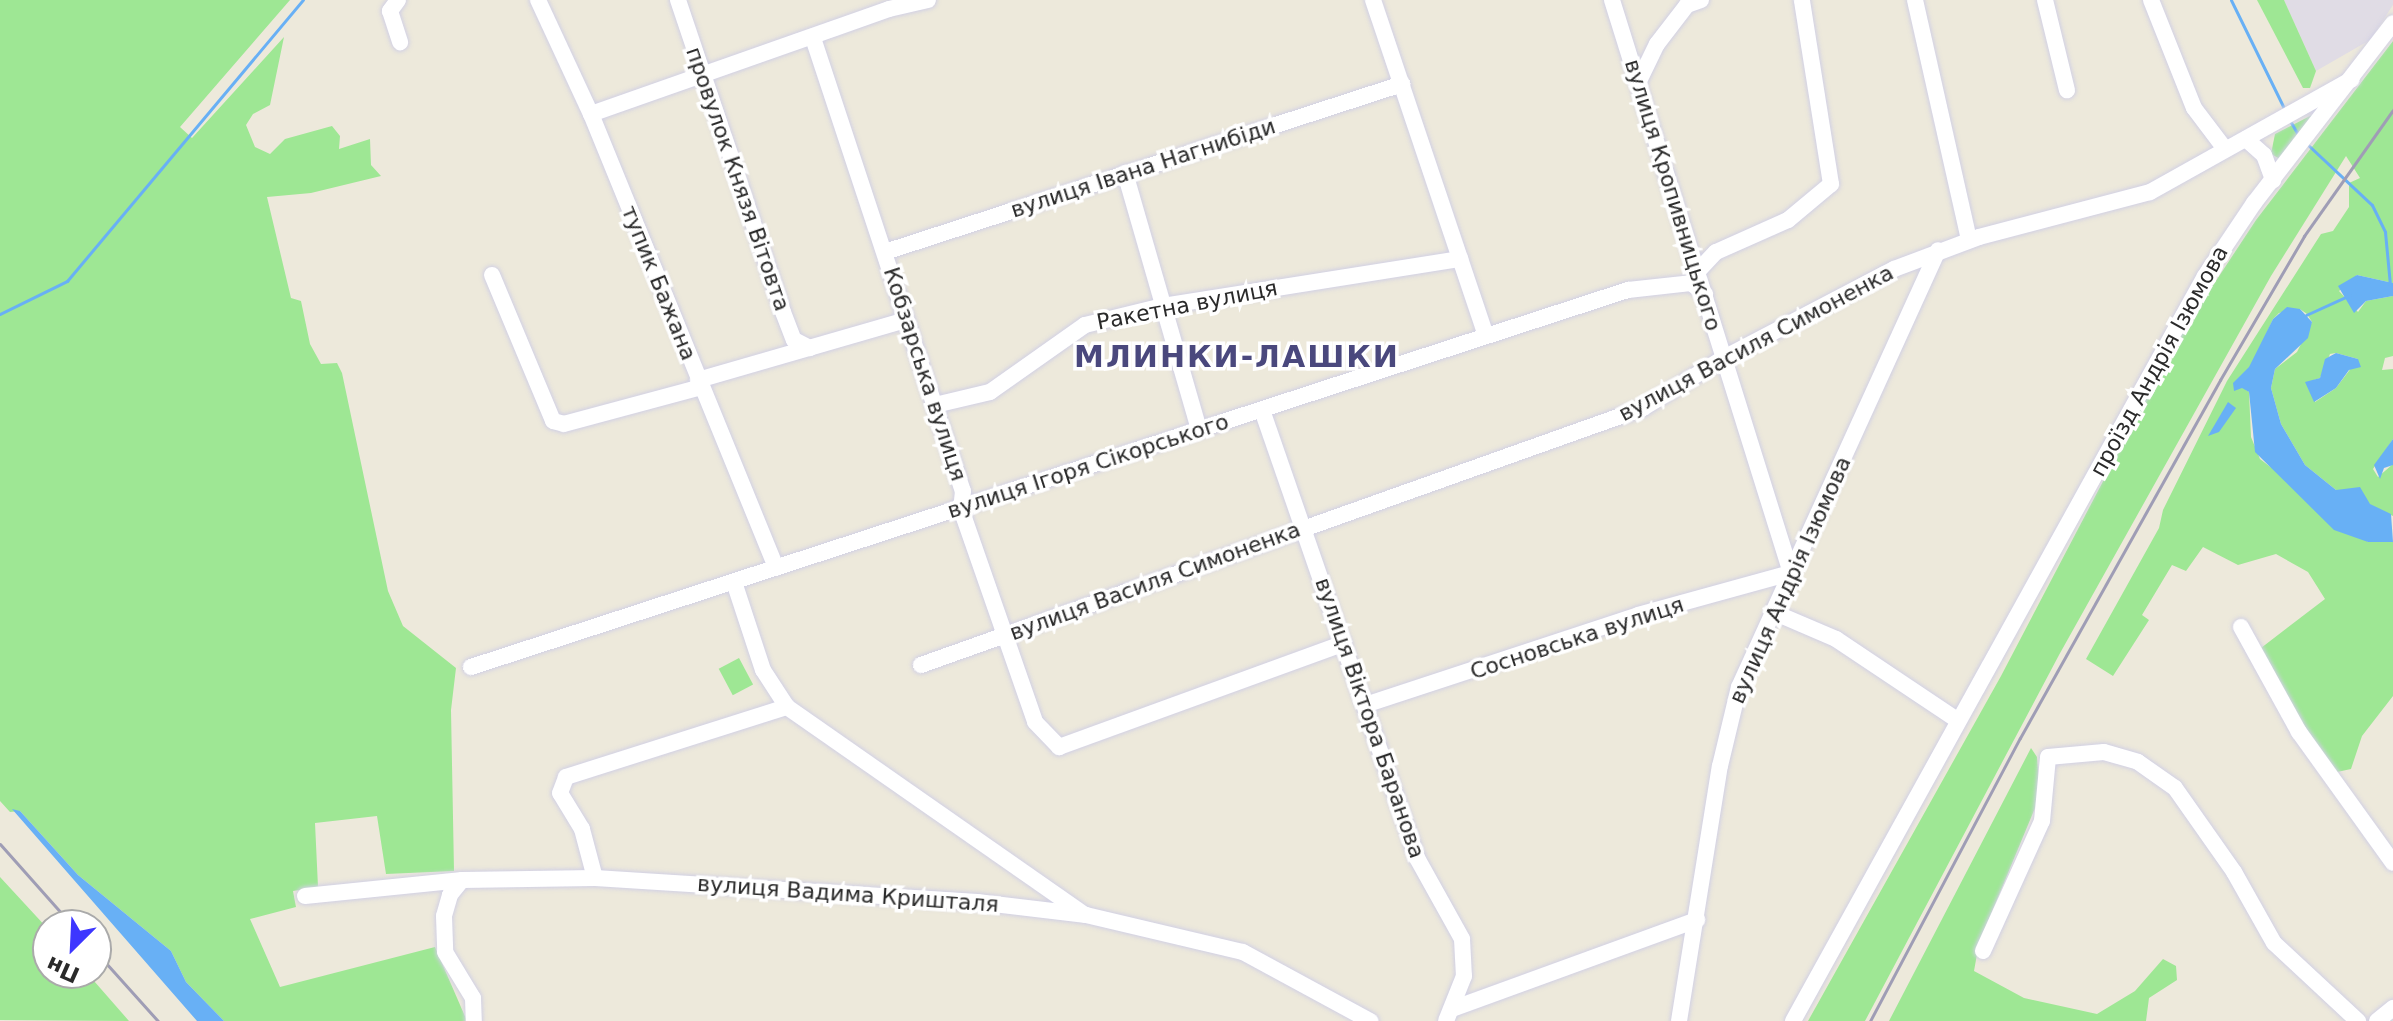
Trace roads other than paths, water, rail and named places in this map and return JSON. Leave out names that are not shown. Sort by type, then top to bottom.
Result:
[{"type":"street","points":[[398,0],[390,11],[400,42]]},
{"type":"street","name":"тупик Бажана","points":[[538,0],[591,114],[776,568]]},
{"type":"street","name":"провулок Князя Вітовта","points":[[678,0],[701,77],[794,340],[810,348]]},
{"type":"street","points":[[591,114],[928,0]]},
{"type":"street","points":[[1373,0],[1486,336]]},
{"type":"street","name":"вулиця Кропивницького","points":[[1612,0],[1791,573]]},
{"type":"street","points":[[1698,271],[1716,252],[1788,220],[1831,184],[1802,0]]},
{"type":"street","points":[[1915,0],[1969,240]]},
{"type":"street","points":[[2045,0],[2067,90]]},
{"type":"street","points":[[2151,0],[2194,108],[2225,149]]},
{"type":"street","points":[[1639,81],[1657,44],[1691,2]]},
{"type":"street","name":"проїзд Андрія Ізюмова","points":[[1793,1021],[2158,356],[2228,239],[2319,124],[2393,23]]},
{"type":"street","name":"Кобзарська вулиця","points":[[813,38],[963,491],[961,509],[1035,722],[1059,747],[1344,643]]},
{"type":"street","name":"вулиця Василя Симоненка","points":[[921,665],[1643,408],[1722,359],[1938,250],[2150,192],[2352,79]]},
{"type":"street","name":"вулиця Івана Нагнибіди","points":[[885,252],[1402,84]]},
{"type":"street","points":[[2246,139],[2264,155],[2273,180]]},
{"type":"street","points":[[1125,173],[1199,430]]},
{"type":"street","name":"вулиця Андрія Ізюмова","points":[[1679,1021],[1733,707],[1938,250]]},
{"type":"street","name":"Ракетна вулиця","points":[[935,405],[990,392],[1085,325],[1163,306],[1460,259]]},
{"type":"street","points":[[492,275],[553,421],[564,424],[906,320]]},
{"type":"street","name":"вулиця Ігоря Сікорського","points":[[471,667],[1486,336],[1661,283],[1691,283],[1705,294]]},
{"type":"street","name":"вулиця Віктора Баранова","points":[[1262,410],[1417,858],[1462,939],[1464,976],[1449,1015]]},
{"type":"street","name":"Сосновська вулиця","points":[[1365,705],[1638,615],[1791,573]]},
{"type":"street","points":[[734,582],[763,670],[787,707],[1086,915]]},
{"type":"street","points":[[1773,612],[1836,639],[1957,720]]},
{"type":"street","points":[[2241,627],[2299,732],[2393,863]]},
{"type":"street","points":[[595,878],[582,829],[560,793],[566,777],[787,707]]},
{"type":"street","points":[[1983,951],[2042,821],[2047,761],[2052,754],[2104,752],[2138,762],[2175,788],[2234,872],[2274,943],[2358,1021]]},
{"type":"street","name":"вулиця Вадима Кришталя","points":[[305,896],[462,880],[595,878],[977,902],[1086,915],[1243,952],[1370,1021]]},
{"type":"street","points":[[462,880],[450,895],[444,916],[445,952],[473,998],[474,1021]]},
{"type":"street","points":[[1449,1015],[1697,920]]},
{"type":"street","points":[[2377,1021],[2393,1008]]},
{"type":"water","points":[[2357,275],[2393,283],[2393,296],[2366,301],[2354,313],[2338,286]]},
{"type":"water","points":[[2287,307],[2300,309],[2312,322],[2308,338],[2275,369],[2271,388],[2281,424],[2305,465],[2336,490],[2360,487],[2370,504],[2391,514],[2393,542],[2368,542],[2334,530],[2255,452],[2249,392],[2242,388],[2234,391],[2233,383],[2249,367],[2273,319]]},
{"type":"water","points":[[2336,353],[2358,359],[2361,367],[2349,370],[2336,388],[2314,402],[2305,382],[2320,378],[2325,359]]},
{"type":"water","points":[[2228,402],[2236,408],[2219,432],[2208,436]]},
{"type":"water","points":[[2393,439],[2393,465],[2384,468],[2380,479],[2374,465]]},
{"type":"water","points":[[12,809],[20,811],[78,875],[171,951],[186,982],[224,1021],[197,1021],[112,924],[112,909],[99,909]]},
{"type":"waterway","points":[[0,314],[67,281],[303,0]]},
{"type":"waterway","points":[[2231,0],[2284,108]]},
{"type":"waterway","points":[[2289,119],[2299,136]]},
{"type":"waterway","points":[[2307,144],[2372,205],[2385,232],[2390,285]]},
{"type":"waterway","points":[[2306,315],[2350,295]]},
{"type":"railway","points":[[1870,1021],[2020,738],[2220,380],[2304,236],[2393,110]]},
{"type":"railway","points":[[0,844],[58,909]]},
{"type":"railway","points":[[112,970],[158,1021]]},
{"type":"district","name":"МЛИНКИ-ЛАШКИ","points":[[1237,357]]}]
